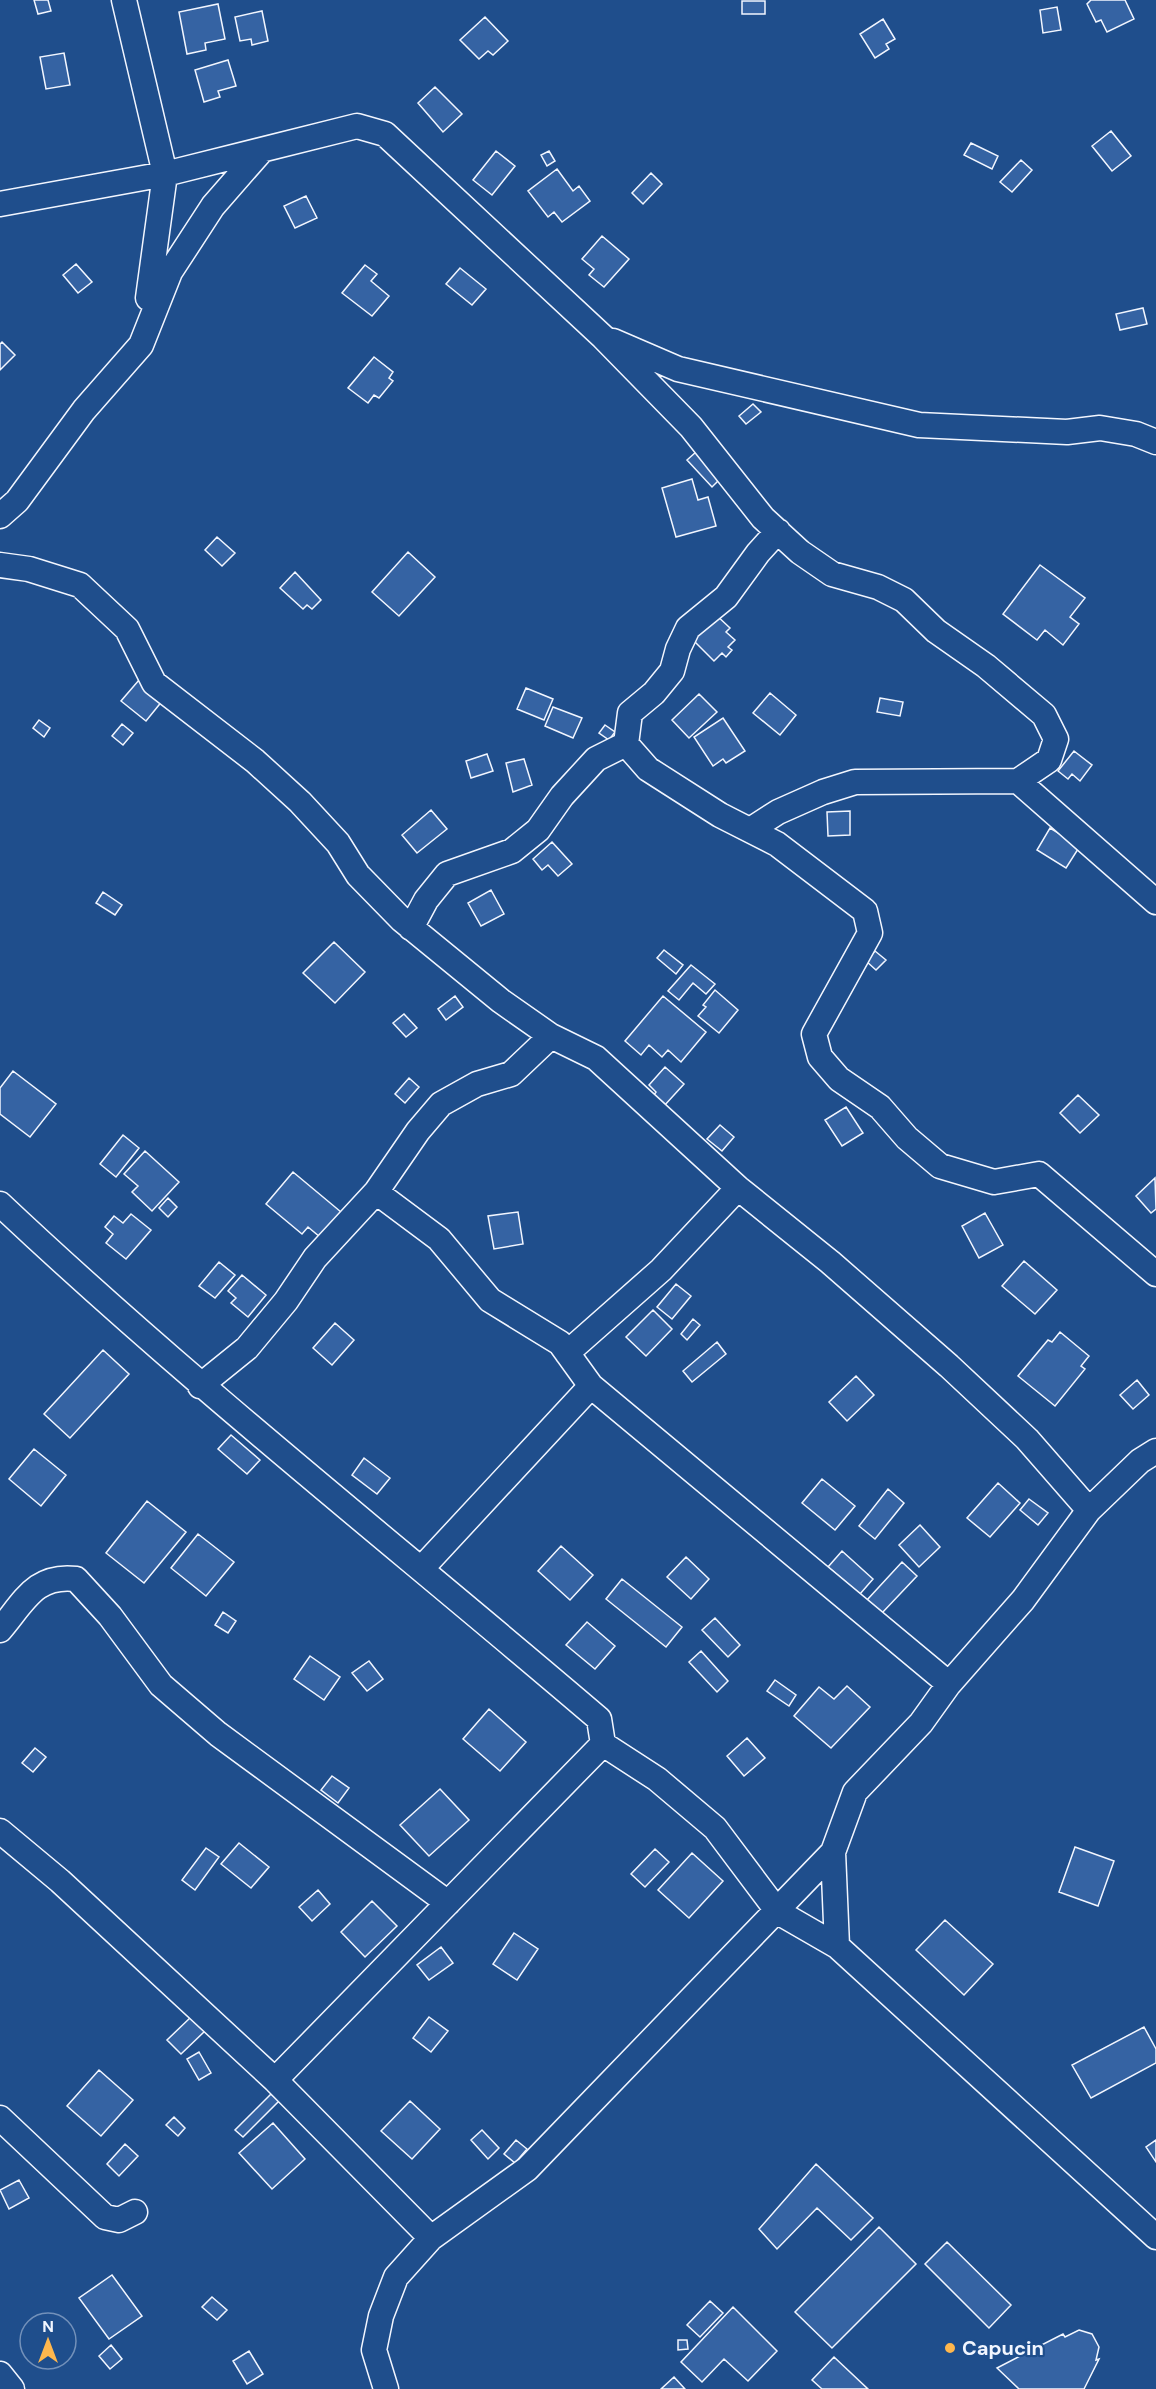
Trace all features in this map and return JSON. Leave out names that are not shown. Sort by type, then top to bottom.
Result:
[{"type":"street","points":[[124,0],[165,174],[156,256],[141,345]]},
{"type":"street","points":[[0,204],[165,174],[357,126],[385,134],[603,337],[691,427],[763,518],[800,552],[832,574],[878,587],[904,600],[930,626],[986,666],[1044,714],[1056,739],[1049,760],[1018,781],[855,782],[823,792],[778,812],[750,830]]},
{"type":"street","points":[[0,516],[17,501],[84,410],[141,345],[170,272],[213,206],[262,150]]},
{"type":"street","points":[[603,337],[678,369],[919,425],[1067,432],[1100,428],[1136,434],[1156,442]]},
{"type":"street","points":[[778,531],[758,553],[726,597],[688,628],[678,649],[672,671],[654,693],[630,713],[626,744],[648,769],[720,815],[777,844],[865,911],[870,933],[814,1034],[820,1057],[838,1079],[880,1107],[907,1138],[940,1166],[994,1182],[1039,1174],[1156,1274]]},
{"type":"street","points":[[0,565],[29,569],[80,585],[127,629],[154,683],[174,701],[255,761],[300,802],[338,843],[358,874],[411,928],[501,1001],[551,1036],[596,1058],[738,1188],[830,1262],[949,1366],[1027,1439],[1089,1510]]},
{"type":"street","points":[[411,928],[426,900],[447,874],[512,851],[538,830],[561,796],[596,759],[626,744]]},
{"type":"street","points":[[1018,781],[1156,902]]},
{"type":"street","points":[[201,1386],[247,1348],[286,1301],[315,1258],[376,1192],[418,1131],[441,1104],[477,1084],[511,1074],[551,1036]]},
{"type":"street","points":[[567,1353],[661,1270],[738,1188]]},
{"type":"street","points":[[376,1192],[439,1239],[490,1300],[560,1343],[591,1386],[949,1684]]},
{"type":"street","points":[[0,1204],[201,1386],[422,1568],[599,1719],[603,1744],[657,1779],[715,1828],[778,1912],[837,1946],[1156,2237]]},
{"type":"street","points":[[422,1568],[591,1386]]},
{"type":"street","points":[[386,2389],[375,2350],[381,2316],[396,2277],[431,2238],[527,2169],[778,1912],[833,1852],[855,1792],[921,1723],[949,1684],[1023,1600],[1089,1510],[1140,1461],[1156,1451]]},
{"type":"street","points":[[0,1630],[38,1586],[48,1580],[76,1579],[110,1616],[161,1685],[218,1734],[448,1903]]},
{"type":"street","points":[[275,2080],[603,1744]]},
{"type":"street","points":[[0,1831],[60,1881],[275,2080],[431,2238]]},
{"type":"street","points":[[833,1852],[837,1946]]},
{"type":"street","points":[[0,2118],[105,2217],[119,2220],[135,2212]]},
{"type":"street","points":[[0,2374],[12,2389]]},
{"type":"building","points":[[34,0],[48,0],[51,11],[38,14]]},
{"type":"building","points":[[1091,0],[1125,0],[1134,19],[1107,32],[1101,20],[1096,22],[1087,4]]},
{"type":"building","points":[[742,1],[765,1],[765,14],[742,14]]},
{"type":"building","points":[[218,4],[225,39],[205,43],[206,50],[187,54],[179,12]]},
{"type":"building","points":[[1057,7],[1061,30],[1043,33],[1040,10]]},
{"type":"building","points":[[262,11],[268,41],[252,45],[251,39],[240,41],[235,17]]},
{"type":"building","points":[[485,17],[508,41],[493,55],[488,51],[479,59],[460,40]]},
{"type":"building","points":[[883,19],[895,39],[886,44],[889,49],[875,58],[860,34]]},
{"type":"building","points":[[64,53],[70,85],[46,89],[40,57]]},
{"type":"building","points":[[228,60],[236,86],[218,91],[220,97],[204,102],[195,70]]},
{"type":"building","points":[[435,87],[462,114],[443,132],[418,103]]},
{"type":"building","points":[[1111,131],[1131,156],[1112,171],[1092,146]]},
{"type":"building","points":[[971,143],[998,156],[992,169],[964,155]]},
{"type":"building","points":[[496,151],[515,166],[492,195],[473,180]]},
{"type":"building","points":[[549,151],[555,161],[547,166],[541,155]]},
{"type":"building","points":[[1021,160],[1032,170],[1012,192],[1000,182]]},
{"type":"building","points":[[557,169],[573,191],[579,186],[590,201],[562,222],[554,212],[548,217],[528,191]]},
{"type":"building","points":[[651,173],[662,184],[643,204],[632,193]]},
{"type":"building","points":[[306,196],[317,218],[295,228],[284,206]]},
{"type":"building","points":[[602,236],[629,259],[604,287],[589,275],[594,269],[582,259]]},
{"type":"building","points":[[76,264],[92,282],[78,293],[63,275]]},
{"type":"building","points":[[365,265],[377,274],[371,281],[389,296],[372,316],[342,293]]},
{"type":"building","points":[[460,268],[486,289],[472,305],[446,284]]},
{"type":"building","points":[[1143,308],[1147,324],[1120,330],[1116,314]]},
{"type":"building","points":[[2,342],[15,355],[0,370],[0,344]]},
{"type":"building","points":[[374,357],[393,372],[389,378],[393,381],[379,398],[374,395],[368,403],[348,388]]},
{"type":"building","points":[[753,404],[761,412],[746,424],[739,416]]},
{"type":"building","points":[[696,452],[721,478],[712,487],[687,460]]},
{"type":"building","points":[[692,479],[698,500],[708,497],[716,526],[676,537],[662,488]]},
{"type":"building","points":[[217,537],[235,553],[222,566],[205,550]]},
{"type":"building","points":[[408,552],[435,577],[399,616],[372,592]]},
{"type":"building","points":[[1040,565],[1085,598],[1070,617],[1079,624],[1063,645],[1045,630],[1037,640],[1003,614]]},
{"type":"building","points":[[295,572],[321,600],[312,609],[307,605],[303,609],[280,588]]},
{"type":"building","points":[[714,613],[730,628],[726,632],[735,640],[728,647],[732,650],[726,657],[722,653],[714,661],[691,638]]},
{"type":"building","points":[[139,680],[163,700],[146,721],[121,701]]},
{"type":"building","points":[[526,688],[553,699],[544,720],[517,709]]},
{"type":"building","points":[[770,693],[796,715],[780,735],[753,713]]},
{"type":"building","points":[[699,694],[717,712],[689,738],[672,720]]},
{"type":"building","points":[[880,698],[903,702],[900,716],[877,712]]},
{"type":"building","points":[[553,707],[582,718],[573,738],[545,726]]},
{"type":"building","points":[[723,718],[745,751],[726,763],[723,759],[713,766],[694,737]]},
{"type":"building","points":[[39,720],[50,728],[44,737],[33,728]]},
{"type":"building","points":[[122,724],[133,733],[123,745],[112,736]]},
{"type":"building","points":[[605,725],[615,732],[609,740],[599,733]]},
{"type":"building","points":[[1074,751],[1092,765],[1080,781],[1072,774],[1068,779],[1058,771]]},
{"type":"building","points":[[487,754],[493,771],[471,778],[466,761]]},
{"type":"building","points":[[524,759],[532,785],[513,792],[506,763]]},
{"type":"building","points":[[431,810],[447,829],[417,853],[402,835]]},
{"type":"building","points":[[850,811],[850,835],[828,836],[827,812]]},
{"type":"building","points":[[1050,828],[1080,846],[1066,868],[1037,850]]},
{"type":"building","points":[[552,842],[572,864],[558,876],[548,865],[542,870],[533,859]]},
{"type":"building","points":[[491,890],[504,914],[481,926],[468,903]]},
{"type":"building","points":[[103,892],[122,905],[115,915],[96,903]]},
{"type":"building","points":[[334,942],[365,972],[335,1003],[303,973]]},
{"type":"building","points":[[664,950],[683,965],[676,974],[657,958]]},
{"type":"building","points":[[875,951],[886,960],[876,970],[866,961]]},
{"type":"building","points":[[691,965],[715,984],[706,994],[693,983],[679,1000],[668,991]]},
{"type":"building","points":[[715,990],[738,1010],[719,1033],[698,1016],[706,1007],[703,1005]]},
{"type":"building","points":[[455,996],[463,1007],[446,1020],[438,1009]]},
{"type":"building","points":[[663,996],[706,1032],[681,1062],[668,1050],[662,1057],[649,1045],[641,1055],[625,1041]]},
{"type":"building","points":[[404,1014],[417,1028],[406,1037],[393,1023]]},
{"type":"building","points":[[665,1067],[684,1084],[664,1106],[653,1096],[656,1092],[649,1085]]},
{"type":"building","points":[[13,1071],[56,1104],[30,1137],[0,1114],[0,1088]]},
{"type":"building","points":[[409,1078],[419,1087],[405,1103],[395,1094]]},
{"type":"building","points":[[1078,1095],[1099,1115],[1080,1133],[1060,1113]]},
{"type":"building","points":[[846,1107],[863,1133],[842,1146],[825,1120]]},
{"type":"building","points":[[720,1125],[734,1137],[722,1151],[707,1139]]},
{"type":"building","points":[[123,1135],[139,1148],[116,1177],[100,1164]]},
{"type":"building","points":[[145,1151],[179,1182],[152,1211],[132,1192],[138,1186],[124,1174]]},
{"type":"building","points":[[293,1172],[341,1212],[320,1237],[308,1227],[302,1234],[266,1204]]},
{"type":"building","points":[[1155,1178],[1156,1209],[1151,1213],[1136,1196]]},
{"type":"building","points":[[168,1198],[177,1207],[168,1217],[159,1208]]},
{"type":"building","points":[[518,1212],[523,1244],[494,1249],[488,1216]]},
{"type":"building","points":[[985,1213],[1003,1245],[979,1258],[962,1226]]},
{"type":"building","points":[[131,1214],[151,1230],[126,1259],[106,1243],[113,1234],[105,1227],[114,1216],[123,1223]]},
{"type":"building","points":[[1024,1261],[1057,1290],[1035,1314],[1002,1286]]},
{"type":"building","points":[[219,1262],[235,1275],[215,1298],[199,1286]]},
{"type":"building","points":[[242,1275],[266,1295],[248,1317],[231,1303],[236,1298],[228,1291]]},
{"type":"building","points":[[676,1284],[691,1296],[672,1319],[657,1307]]},
{"type":"building","points":[[653,1310],[672,1329],[646,1356],[626,1337]]},
{"type":"building","points":[[693,1319],[700,1325],[687,1340],[681,1334]]},
{"type":"building","points":[[335,1323],[354,1340],[332,1365],[313,1348]]},
{"type":"building","points":[[1060,1332],[1089,1356],[1081,1366],[1085,1369],[1055,1406],[1018,1376],[1048,1340],[1052,1342]]},
{"type":"building","points":[[717,1342],[726,1354],[692,1382],[683,1371]]},
{"type":"building","points":[[103,1350],[129,1374],[70,1438],[44,1414]]},
{"type":"building","points":[[856,1376],[874,1395],[847,1421],[829,1402]]},
{"type":"building","points":[[1137,1380],[1149,1395],[1133,1409],[1120,1395]]},
{"type":"building","points":[[231,1435],[260,1460],[247,1474],[218,1449]]},
{"type":"building","points":[[34,1449],[66,1475],[41,1506],[9,1479]]},
{"type":"building","points":[[364,1458],[390,1478],[377,1494],[352,1475]]},
{"type":"building","points":[[822,1479],[855,1506],[835,1530],[802,1503]]},
{"type":"building","points":[[998,1483],[1020,1503],[990,1537],[967,1518]]},
{"type":"building","points":[[888,1489],[904,1503],[875,1539],[859,1526]]},
{"type":"building","points":[[1029,1499],[1048,1513],[1038,1525],[1020,1510]]},
{"type":"building","points":[[147,1501],[186,1532],[144,1583],[106,1553]]},
{"type":"building","points":[[920,1525],[940,1547],[919,1567],[899,1545]]},
{"type":"building","points":[[198,1534],[234,1562],[206,1596],[171,1568]]},
{"type":"building","points":[[561,1546],[593,1575],[570,1600],[538,1571]]},
{"type":"building","points":[[842,1551],[873,1579],[860,1594],[828,1567]]},
{"type":"building","points":[[686,1557],[709,1579],[691,1599],[667,1577]]},
{"type":"building","points":[[902,1562],[917,1576],[882,1613],[867,1600]]},
{"type":"building","points":[[622,1579],[682,1627],[666,1647],[606,1599]]},
{"type":"building","points":[[223,1612],[236,1621],[228,1633],[215,1625]]},
{"type":"building","points":[[715,1618],[740,1645],[728,1657],[702,1630]]},
{"type":"building","points":[[587,1622],[615,1646],[595,1669],[566,1645]]},
{"type":"building","points":[[701,1651],[728,1681],[717,1692],[689,1662]]},
{"type":"building","points":[[310,1656],[340,1677],[324,1700],[294,1679]]},
{"type":"building","points":[[369,1661],[383,1679],[367,1691],[352,1673]]},
{"type":"building","points":[[775,1680],[796,1695],[789,1706],[767,1691]]},
{"type":"building","points":[[847,1686],[870,1707],[831,1748],[794,1716],[819,1687],[834,1699]]},
{"type":"building","points":[[489,1709],[526,1742],[500,1771],[463,1739]]},
{"type":"building","points":[[747,1738],[765,1758],[744,1776],[727,1756]]},
{"type":"building","points":[[35,1748],[46,1757],[33,1772],[22,1763]]},
{"type":"building","points":[[332,1776],[349,1788],[338,1803],[321,1790]]},
{"type":"building","points":[[440,1789],[469,1820],[429,1856],[400,1825]]},
{"type":"building","points":[[239,1843],[269,1867],[251,1888],[221,1864]]},
{"type":"building","points":[[1075,1847],[1114,1861],[1098,1906],[1059,1892]]},
{"type":"building","points":[[206,1848],[219,1857],[195,1890],[182,1880]]},
{"type":"building","points":[[655,1849],[669,1862],[645,1887],[631,1874]]},
{"type":"building","points":[[692,1853],[723,1881],[689,1918],[658,1890]]},
{"type":"building","points":[[318,1890],[330,1904],[312,1921],[299,1907]]},
{"type":"building","points":[[372,1901],[397,1926],[365,1957],[341,1932]]},
{"type":"building","points":[[945,1920],[993,1964],[964,1995],[916,1950]]},
{"type":"building","points":[[514,1933],[538,1949],[517,1980],[493,1964]]},
{"type":"building","points":[[441,1947],[453,1963],[429,1980],[417,1965]]},
{"type":"building","points":[[192,2016],[205,2031],[181,2054],[167,2040]]},
{"type":"building","points":[[429,2017],[448,2031],[431,2052],[413,2038]]},
{"type":"building","points":[[1144,2027],[1156,2049],[1156,2063],[1091,2098],[1072,2065]]},
{"type":"building","points":[[199,2052],[211,2073],[199,2080],[187,2059]]},
{"type":"building","points":[[99,2070],[133,2100],[101,2136],[67,2106]]},
{"type":"building","points":[[271,2094],[279,2101],[243,2137],[235,2130]]},
{"type":"building","points":[[410,2101],[440,2129],[412,2159],[381,2131]]},
{"type":"building","points":[[174,2117],[185,2128],[178,2136],[166,2125]]},
{"type":"building","points":[[273,2123],[305,2159],[272,2189],[239,2153]]},
{"type":"building","points":[[482,2130],[499,2148],[488,2159],[471,2140]]},
{"type":"building","points":[[516,2140],[527,2149],[515,2163],[504,2154]]},
{"type":"building","points":[[1156,2140],[1156,2162],[1146,2147]]},
{"type":"building","points":[[125,2144],[138,2156],[119,2176],[107,2164]]},
{"type":"building","points":[[816,2164],[873,2218],[851,2240],[817,2208],[777,2249],[759,2229]]},
{"type":"building","points":[[19,2180],[29,2198],[9,2209],[0,2190]]},
{"type":"building","points":[[879,2227],[916,2264],[832,2348],[795,2312]]},
{"type":"building","points":[[947,2242],[1011,2305],[989,2328],[925,2264]]},
{"type":"building","points":[[112,2275],[142,2316],[109,2339],[79,2298]]},
{"type":"building","points":[[212,2297],[227,2310],[217,2320],[202,2307]]},
{"type":"building","points":[[710,2301],[723,2313],[700,2337],[687,2325]]},
{"type":"building","points":[[733,2307],[777,2351],[748,2381],[724,2359],[702,2382],[681,2362]]},
{"type":"building","points":[[1079,2330],[1092,2334],[1099,2347],[1096,2360],[1099,2359],[1084,2389],[1019,2389],[997,2368],[1063,2334],[1065,2337]]},
{"type":"building","points":[[678,2340],[687,2340],[688,2349],[678,2350]]},
{"type":"building","points":[[111,2345],[122,2359],[110,2369],[99,2356]]},
{"type":"building","points":[[249,2351],[263,2374],[247,2384],[233,2361]]},
{"type":"building","points":[[834,2357],[868,2389],[822,2389],[812,2380]]},
{"type":"building","points":[[674,2377],[685,2389],[661,2389]]},
{"type":"place","name":"Capucin","points":[[950,2348]]}]
